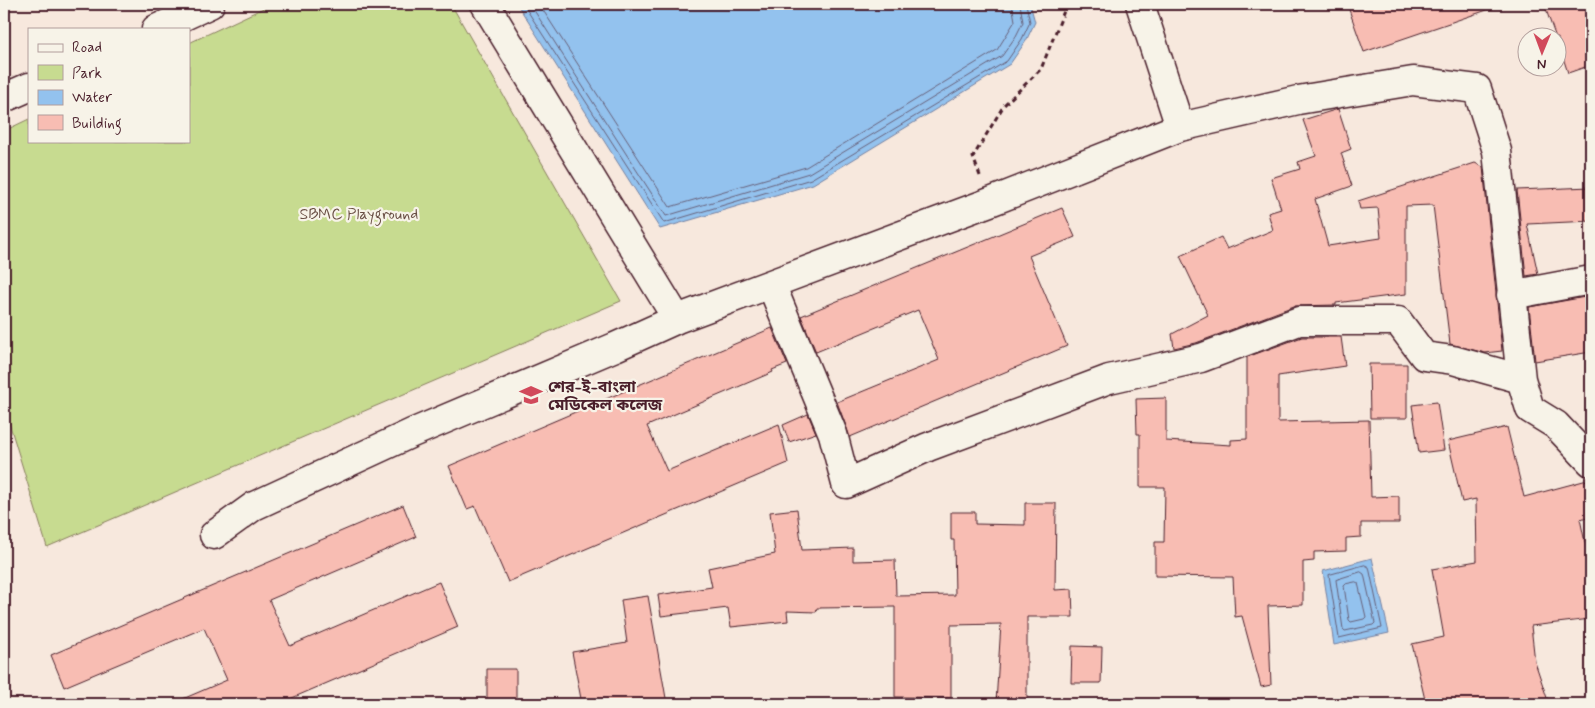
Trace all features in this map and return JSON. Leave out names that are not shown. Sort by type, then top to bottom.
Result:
[{"type":"street","points":[[158,28],[210,4]]},
{"type":"street","points":[[485,4],[677,319]]},
{"type":"street","points":[[1140,4],[1180,127]]},
{"type":"street","points":[[214,535],[254,506],[412,433],[614,348],[677,319],[990,202],[1180,127],[1298,100],[1413,81],[1476,89],[1497,151],[1521,379],[1530,408],[1556,425],[1591,462]]},
{"type":"street","points":[[4,98],[28,87]]},
{"type":"street","points":[[1511,295],[1591,280]]},
{"type":"street","points":[[771,284],[833,434],[846,484],[928,447],[1109,379],[1201,358],[1299,321],[1398,321],[1424,356],[1453,360],[1521,379]]},
{"type":"path","points":[[990,202],[974,157],[1004,105],[1041,69],[1065,4]]},
{"type":"green space","name":"SBMC Playground","points":[[272,4],[451,4],[621,301],[47,547],[4,406],[4,131],[28,119],[28,142],[190,142],[190,43]]},
{"type":"water","points":[[517,4],[1030,4],[1035,22],[1026,41],[1010,64],[813,184],[660,229]]},
{"type":"water","points":[[1372,558],[1389,633],[1334,645],[1323,571]]},
{"type":"building","points":[[1347,4],[1492,4],[1493,8],[1364,52]]},
{"type":"building","points":[[1544,4],[1591,4],[1591,65],[1568,73],[1568,28],[1552,28]]},
{"type":"building","points":[[1338,109],[1351,149],[1341,153],[1352,186],[1315,199],[1328,246],[1381,238],[1378,208],[1360,209],[1358,201],[1475,163],[1483,167],[1502,351],[1485,353],[1450,344],[1433,205],[1406,206],[1406,294],[1336,303],[1336,305],[1294,306],[1196,343],[1174,348],[1172,334],[1208,315],[1180,256],[1221,237],[1227,249],[1273,230],[1268,213],[1281,209],[1271,178],[1300,169],[1298,162],[1316,156],[1303,120]]},
{"type":"building","points":[[1591,187],[1591,221],[1527,224],[1538,274],[1526,276],[1517,190]]},
{"type":"building","points":[[1062,208],[1075,237],[1029,256],[1067,346],[850,437],[837,402],[939,360],[918,310],[816,352],[801,316]]},
{"type":"building","points":[[1591,296],[1591,352],[1535,361],[1529,307]]},
{"type":"building","points":[[772,328],[787,364],[772,370],[773,372],[647,426],[667,471],[779,424],[788,463],[508,582],[475,506],[467,509],[449,466]]},
{"type":"building","points":[[1302,337],[1341,337],[1345,366],[1278,376],[1278,422],[1369,420],[1371,497],[1399,496],[1399,523],[1361,523],[1361,537],[1346,538],[1346,551],[1314,552],[1314,561],[1303,562],[1303,605],[1268,606],[1271,685],[1261,687],[1242,616],[1235,617],[1233,577],[1155,576],[1155,542],[1164,542],[1165,487],[1140,487],[1140,434],[1137,434],[1136,399],[1166,398],[1166,441],[1231,445],[1231,440],[1247,439],[1247,357]]},
{"type":"building","points":[[1369,364],[1407,364],[1407,418],[1370,418]]},
{"type":"building","points":[[1437,402],[1444,450],[1419,453],[1412,405]]},
{"type":"building","points":[[808,414],[816,433],[789,442],[783,425]]},
{"type":"building","points":[[1507,427],[1524,497],[1591,479],[1591,516],[1580,519],[1591,570],[1591,619],[1531,626],[1535,662],[1549,704],[1426,704],[1412,644],[1444,637],[1432,569],[1477,561],[1476,499],[1462,502],[1448,441]]},
{"type":"building","points":[[1025,503],[1056,503],[1055,590],[1072,589],[1073,617],[1027,617],[1027,704],[996,703],[1001,624],[951,625],[951,698],[895,697],[895,607],[817,608],[816,612],[787,611],[788,621],[731,627],[728,608],[661,616],[658,595],[712,587],[708,568],[775,554],[770,512],[797,509],[802,550],[853,548],[853,561],[895,560],[896,596],[955,595],[954,540],[951,540],[951,512],[975,512],[975,524],[1025,525]]},
{"type":"building","points":[[403,505],[416,537],[269,600],[290,646],[439,582],[458,627],[278,704],[171,704],[227,680],[204,628],[64,687],[51,655]]},
{"type":"building","points":[[648,596],[667,704],[582,704],[572,652],[627,643],[621,600]]},
{"type":"building","points":[[1072,646],[1102,647],[1101,683],[1071,683]]},
{"type":"building","points":[[487,669],[516,669],[516,704],[487,704]]},
{"type":"place","name":"শের-ই-বাংলা মেডিকেল কলেজ","points":[[531,395]]}]
